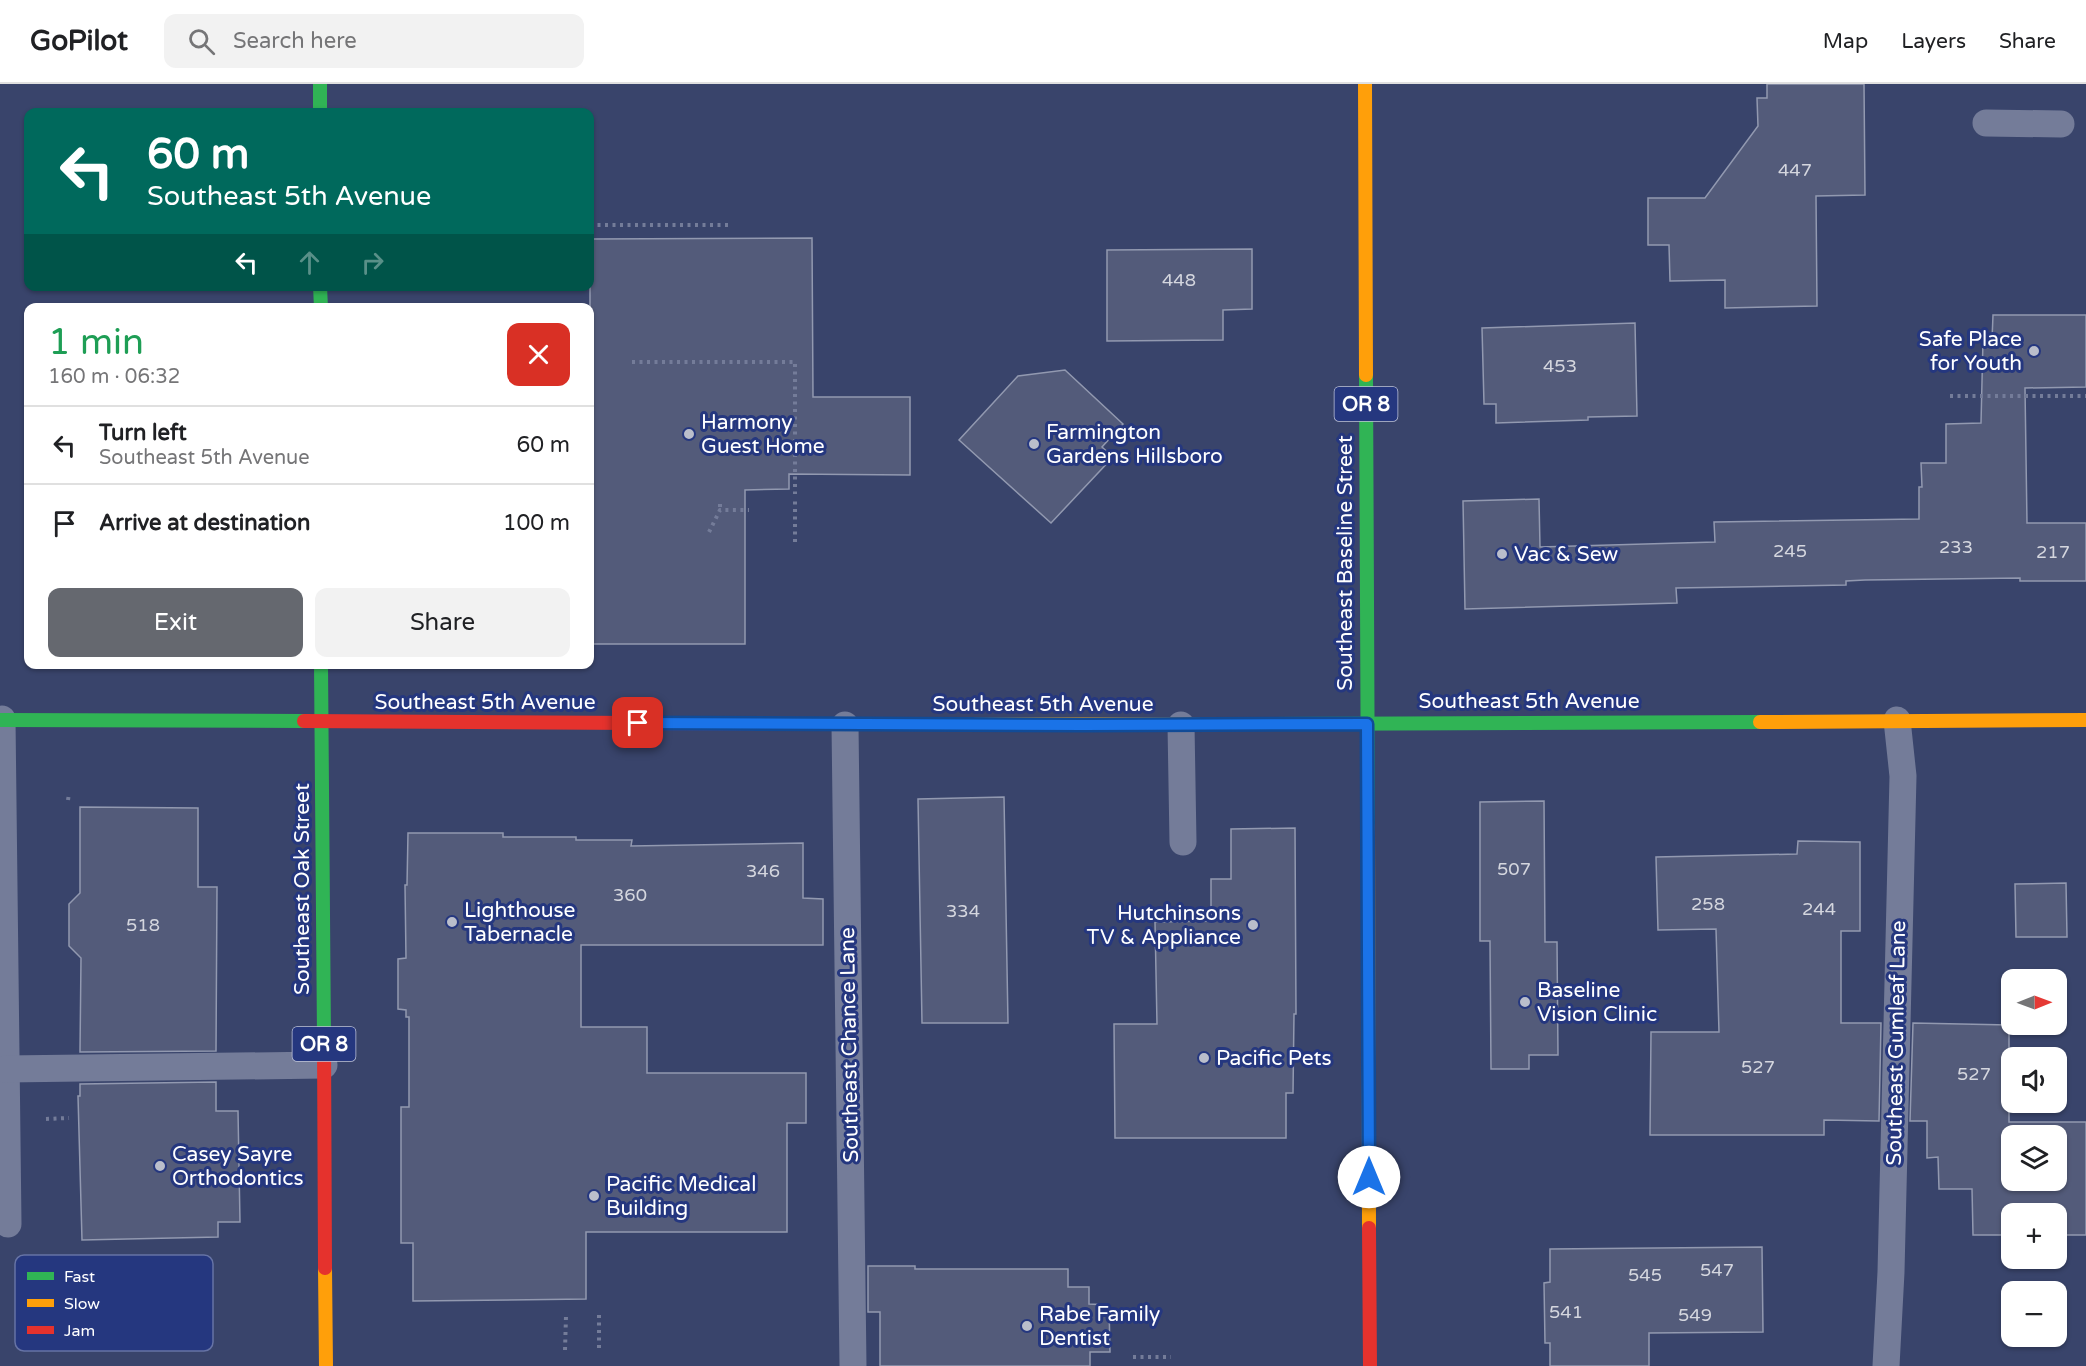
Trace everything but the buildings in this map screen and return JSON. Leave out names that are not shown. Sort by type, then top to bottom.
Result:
[{"type":"main road","points":[[320,84],[320,108]]},
{"type":"main road","name":"Southeast Baseline Street","points":[[1365,84],[1370,1366]]},
{"type":"main road","name":"Southeast Oak Street","points":[[321,669],[326,1366]]},
{"type":"main road","name":"Southeast 5th Avenue","points":[[1,720],[845,725],[2086,720]]},
{"type":"lane","points":[[1986,123],[2061,124]]},
{"type":"lane","points":[[1,720],[8,1224]]},
{"type":"lane","name":"Southeast Gumleaf Lane","points":[[1886,1366],[1891,1272],[1903,788],[1897,720]]},
{"type":"lane","points":[[1181,724],[1182,842]]},
{"type":"lane","name":"Southeast Chance Lane","points":[[845,725],[853,1366]]},
{"type":"lane","points":[[6,1069],[324,1065]]},
{"type":"path","points":[[594,225],[730,225]]},
{"type":"path","points":[[632,362],[795,362],[795,494]]},
{"type":"path","points":[[1950,396],[2086,396]]},
{"type":"path","points":[[795,500],[795,542]]},
{"type":"path","points":[[709,532],[720,510],[720,504]]},
{"type":"path","points":[[720,510],[749,510]]},
{"type":"path","points":[[68,800],[69,794]]},
{"type":"path","points":[[599,1315],[599,1350]]},
{"type":"path","points":[[565,1350],[566,1316]]},
{"type":"path","points":[[1133,1357],[1171,1357]]},
{"type":"traffic: fast","points":[[320,84],[320,108]]},
{"type":"traffic: fast","points":[[320,291],[321,303]]},
{"type":"traffic: fast","points":[[1366,375],[1368,827]]},
{"type":"traffic: fast","points":[[321,669],[324,1039]]},
{"type":"traffic: fast","points":[[0,720],[304,721]]},
{"type":"traffic: fast","points":[[1258,724],[1760,722]]},
{"type":"traffic: slow","points":[[1365,84],[1366,375]]},
{"type":"traffic: slow","points":[[1760,722],[2086,720]]},
{"type":"traffic: slow","points":[[814,724],[1258,724]]},
{"type":"traffic: slow","points":[[1368,827],[1369,1228]]},
{"type":"traffic: slow","points":[[325,1268],[326,1366]]},
{"type":"traffic: jam","points":[[304,721],[814,724]]},
{"type":"traffic: jam","points":[[324,1039],[325,1268]]},
{"type":"traffic: jam","points":[[1369,1228],[1370,1366]]},
{"type":"place","name":"Safe Place for Youth","points":[[2034,351]]},
{"type":"place","name":"Harmony Guest Home","points":[[689,434]]},
{"type":"place","name":"Farmington Gardens Hillsboro","points":[[1034,444]]},
{"type":"place","name":"Vac & Sew","points":[[1502,554]]},
{"type":"place","name":"Lighthouse Tabernacle","points":[[452,922]]},
{"type":"place","name":"Hutchinsons TV & Appliance","points":[[1253,925]]},
{"type":"place","name":"Baseline Vision Clinic","points":[[1525,1002]]},
{"type":"place","name":"Pacific Pets","points":[[1204,1058]]},
{"type":"place","name":"Casey Sayre Orthodontics","points":[[160,1166]]},
{"type":"place","name":"Pacific Medical Building","points":[[594,1196]]},
{"type":"place","name":"Rabe Family Dentist","points":[[1027,1326]]},
{"type":"route","points":[[638,723],[1367,724],[1369,1177]]}]
